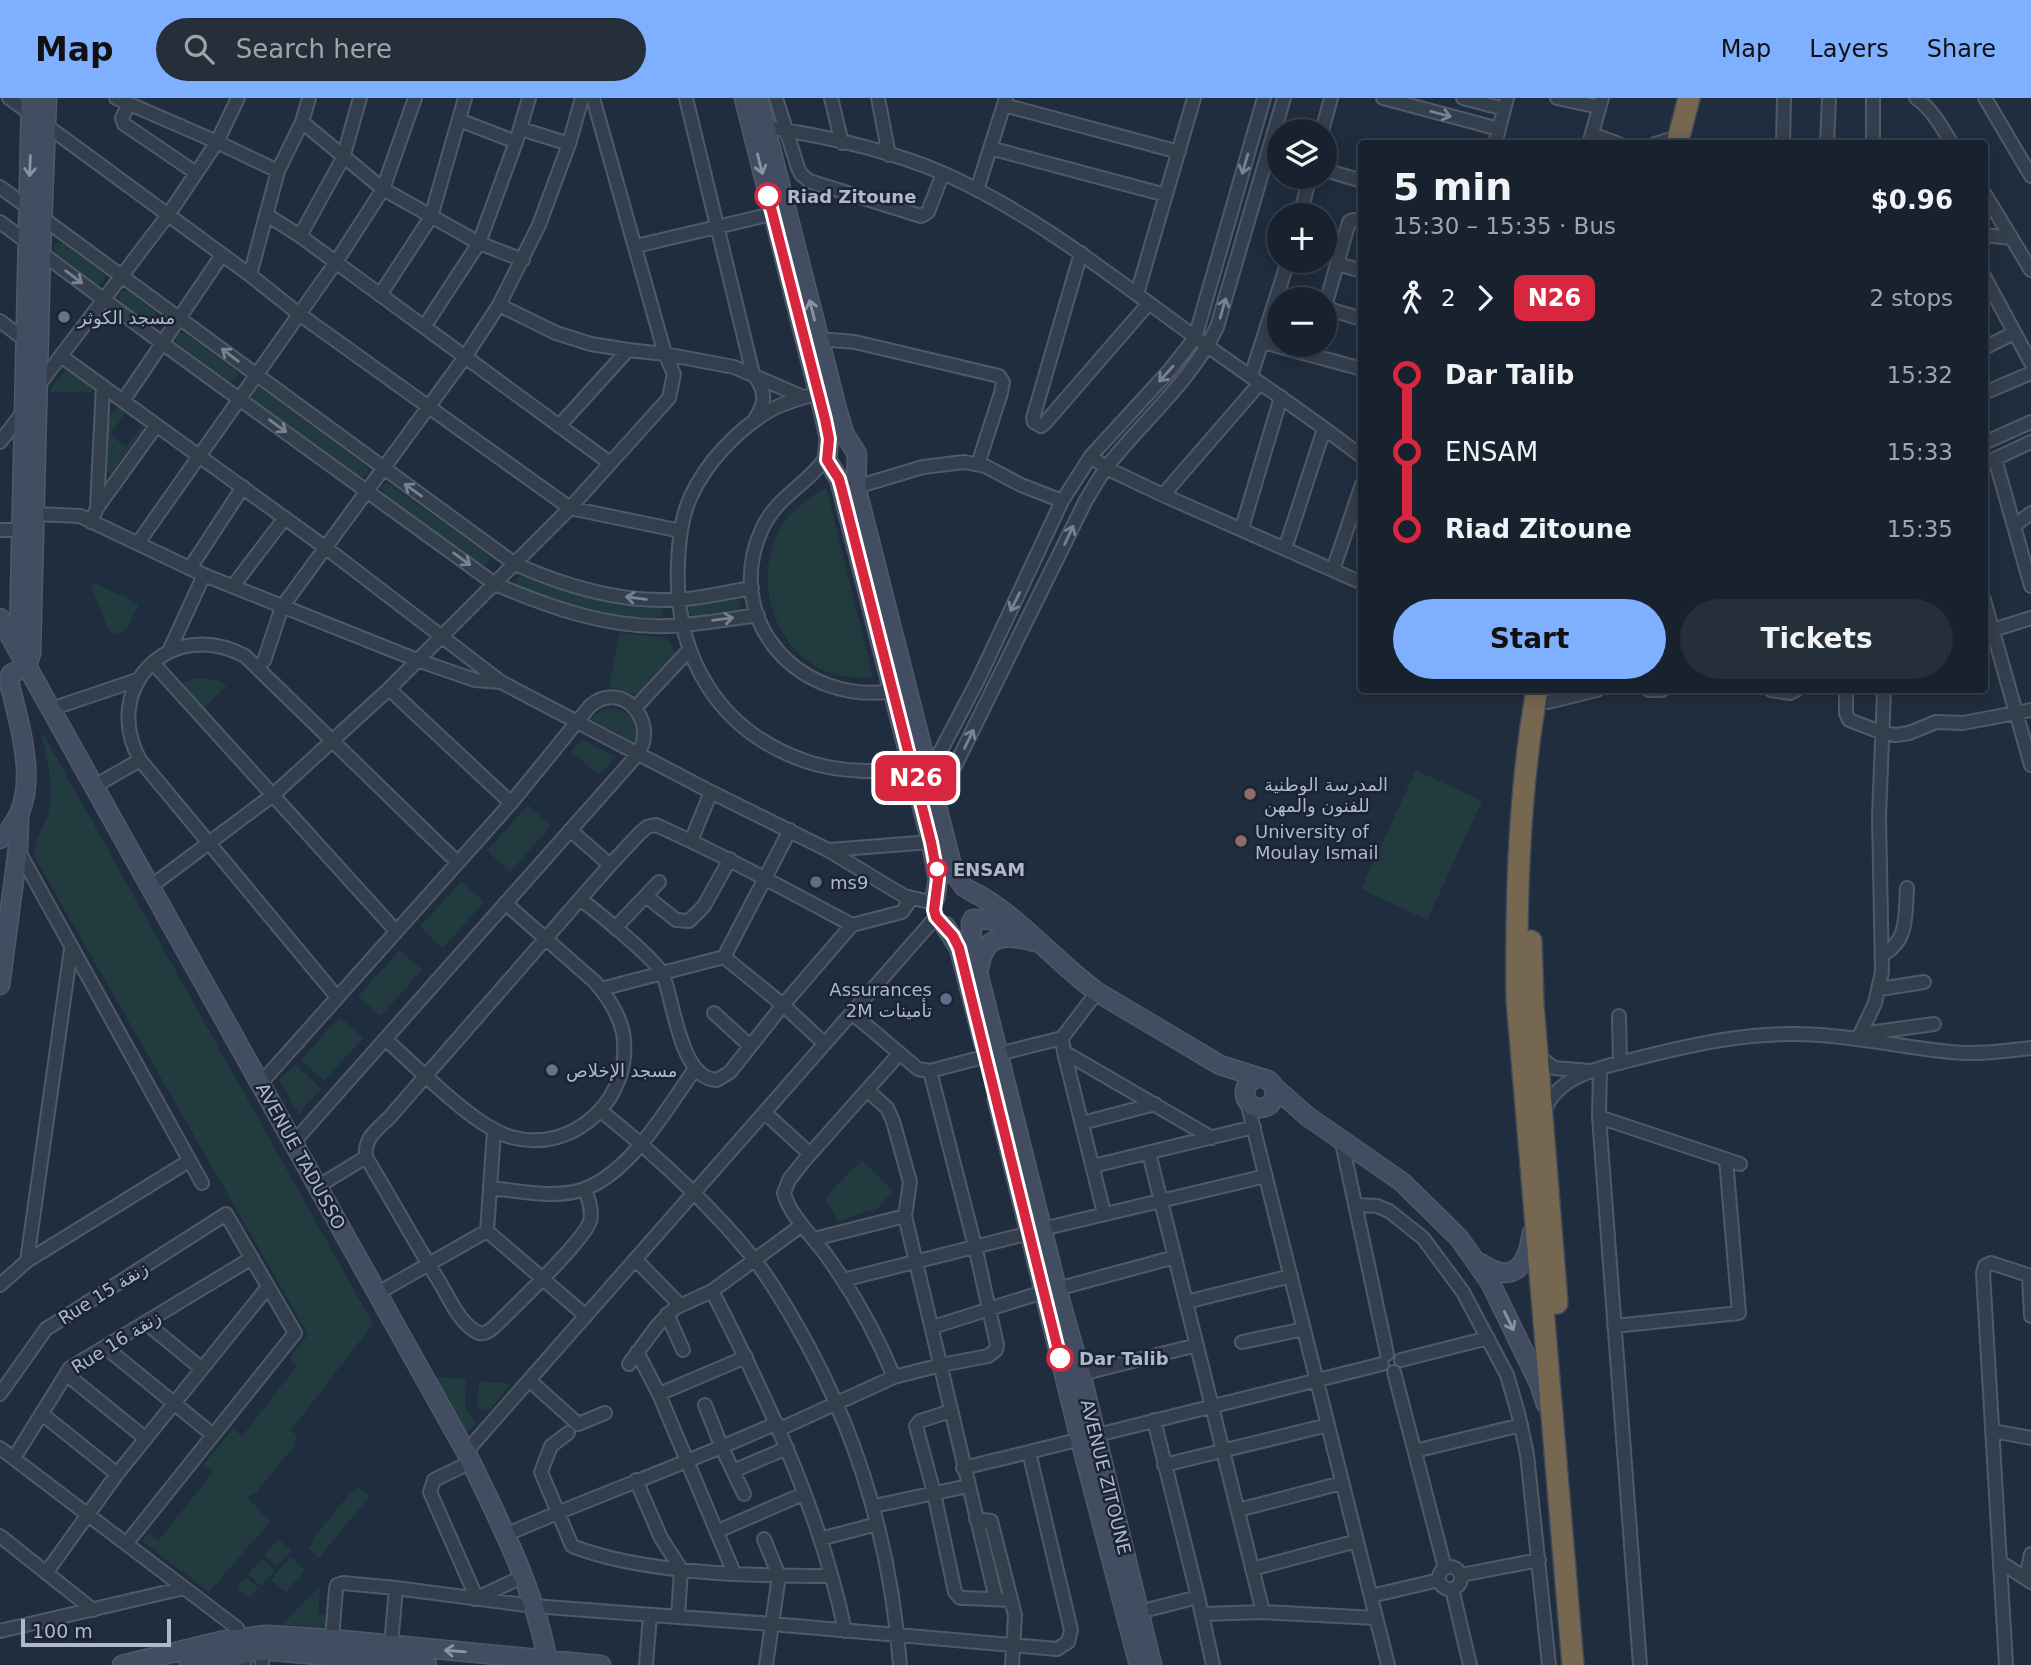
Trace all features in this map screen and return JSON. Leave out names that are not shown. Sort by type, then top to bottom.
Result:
[{"type":"highway","points":[[1682,140],[1689,98]]},
{"type":"highway","points":[[1682,140],[1703,98]]},
{"type":"highway","points":[[1545,694],[1530,885],[1533,1004],[1585,1665]]},
{"type":"highway","points":[[1545,694],[1521,826],[1517,999],[1573,1665]]},
{"type":"main road","points":[[0,840],[19,817],[24,804],[26,767],[9,681],[21,624],[24,411],[32,341],[37,112],[47,98]]},
{"type":"main road","name":"AVENUE ZITOUNE","points":[[744,98],[811,395],[829,439],[827,463],[842,490],[894,691],[926,765],[931,842],[938,879],[938,911],[959,948],[993,1055]]},
{"type":"main road","name":"AVENUE ZITOUNE","points":[[758,98],[844,433],[857,454],[856,487],[951,862],[955,874],[966,888]]},
{"type":"main road","points":[[14,666],[31,653],[38,386],[32,341]]},
{"type":"main road","points":[[852,446],[838,442],[827,463],[848,471],[855,464]]},
{"type":"main road","name":"AVENUE TADUSSO","points":[[0,618],[14,666],[51,709],[468,1457],[522,1577],[548,1662]]},
{"type":"main road","points":[[0,985],[18,849],[19,817]]},
{"type":"main road","points":[[1034,939],[993,920],[972,920],[959,928],[938,911],[939,892],[950,886],[966,888],[999,906],[1097,992],[1220,1065],[1267,1082],[1307,1116],[1402,1182],[1459,1238],[1490,1282],[1539,1383],[1553,1428]]},
{"type":"main road","points":[[966,888],[976,900],[977,907],[972,920]]},
{"type":"main road","name":"AVENUE ZITOUNE","points":[[972,920],[978,973],[993,1055],[1088,1436],[1139,1665]]},
{"type":"main road","points":[[978,973],[982,953],[997,938],[1034,939]]},
{"type":"main road","points":[[1220,1065],[1254,1109],[1307,1116]]},
{"type":"main road","points":[[1254,1109],[1251,1081],[1267,1082]]},
{"type":"main road","points":[[1254,1109],[1274,1099],[1267,1082]]},
{"type":"main road","points":[[1477,1261],[1494,1272],[1504,1273],[1520,1266],[1530,1247],[1535,1215]]},
{"type":"main road","name":"AVENUE ZITOUNE","points":[[1051,1290],[1081,1374],[1088,1436],[1152,1665]]},
{"type":"main road","points":[[252,1654],[266,1635],[601,1665]]},
{"type":"main road","points":[[122,1665],[220,1654],[295,1653],[427,1665]]},
{"type":"main road","points":[[189,1665],[220,1654]]},
{"type":"street","points":[[9,98],[37,112],[299,314],[570,508],[681,531]]},
{"type":"street","points":[[38,386],[168,215],[217,142],[238,98]]},
{"type":"street","points":[[250,275],[278,172],[302,122],[309,98]]},
{"type":"street","points":[[300,236],[343,158],[360,98]]},
{"type":"street","points":[[138,543],[336,262],[383,189],[415,98]]},
{"type":"street","points":[[380,295],[431,217],[465,98]]},
{"type":"street","points":[[424,327],[479,243],[521,129],[529,98]]},
{"type":"street","points":[[686,98],[753,374],[760,383],[764,400],[750,424]]},
{"type":"street","points":[[776,98],[804,178],[921,216],[928,212],[943,173]]},
{"type":"street","points":[[831,98],[842,143]]},
{"type":"street","points":[[878,98],[889,155]]},
{"type":"street","points":[[1137,294],[1194,98]]},
{"type":"street","points":[[926,765],[978,680],[1062,501],[1091,456],[1169,371],[1195,338],[1264,98]]},
{"type":"street","points":[[935,798],[955,766],[1086,500],[1106,468],[1208,347],[1217,327],[1283,98]]},
{"type":"street","points":[[1325,119],[1331,98]]},
{"type":"street","points":[[1384,98],[1499,129]]},
{"type":"street","points":[[1463,98],[1506,104],[1496,140]]},
{"type":"street","points":[[1557,98],[1600,103],[1590,139]]},
{"type":"street","points":[[1783,140],[1784,98]]},
{"type":"street","points":[[1827,140],[1829,98]]},
{"type":"street","points":[[1873,98],[1873,140]]},
{"type":"street","points":[[1916,98],[1936,118],[1950,140]]},
{"type":"street","points":[[1985,98],[2031,176]]},
{"type":"street","points":[[264,661],[282,607],[465,358],[499,305],[523,260],[569,144],[594,99]]},
{"type":"street","points":[[150,887],[273,795],[389,689],[570,508],[669,398],[674,374],[665,354],[594,99]]},
{"type":"street","points":[[196,173],[124,124],[122,101],[278,172]]},
{"type":"street","points":[[977,190],[1005,101],[1179,152]]},
{"type":"street","points":[[459,120],[516,142]]},
{"type":"street","points":[[302,122],[383,189],[479,243],[523,260]]},
{"type":"street","points":[[765,127],[889,155],[943,173],[977,190],[1081,253],[1195,338],[1358,450]]},
{"type":"street","points":[[521,129],[569,144]]},
{"type":"street","points":[[990,148],[1166,195]]},
{"type":"street","points":[[1337,174],[1358,180]]},
{"type":"street","points":[[0,187],[180,316],[515,564],[549,579],[589,590],[661,600],[752,588]]},
{"type":"street","points":[[1988,200],[2029,263]]},
{"type":"street","points":[[636,246],[772,214]]},
{"type":"street","points":[[267,215],[336,262],[610,463]]},
{"type":"street","points":[[1358,221],[1349,222],[1327,307],[1358,318]]},
{"type":"street","points":[[0,222],[495,584],[543,604],[584,616],[627,624],[682,625],[758,615]]},
{"type":"street","points":[[1988,235],[2011,238]]},
{"type":"street","points":[[1081,253],[1034,422],[1043,425],[1149,303]]},
{"type":"street","points":[[123,401],[222,255]]},
{"type":"street","points":[[1338,264],[1358,270]]},
{"type":"street","points":[[1163,495],[1255,380],[1263,342],[1284,273]]},
{"type":"street","points":[[1988,284],[2031,363]]},
{"type":"street","points":[[499,305],[556,333],[591,344],[734,367],[811,395]]},
{"type":"street","points":[[0,321],[32,341]]},
{"type":"street","points":[[1988,346],[2014,333]]},
{"type":"street","points":[[819,339],[855,342],[999,376],[1003,382],[1001,393],[978,464]]},
{"type":"street","points":[[1263,342],[1358,368]]},
{"type":"street","points":[[559,426],[628,350]]},
{"type":"street","points":[[61,356],[326,548],[501,682],[711,792],[790,830],[911,899],[938,911],[853,1014],[529,1380],[468,1457],[434,1480],[430,1492],[475,1599]]},
{"type":"street","points":[[1988,391],[2031,373]]},
{"type":"street","points":[[97,508],[103,386]]},
{"type":"street","points":[[811,395],[769,411],[733,438],[699,480],[690,498],[681,531],[678,571],[682,625],[689,650],[704,683],[723,707],[752,732],[778,749],[839,770],[871,772],[926,765],[955,766]]},
{"type":"street","points":[[1242,528],[1281,397]]},
{"type":"street","points":[[1,437],[24,411]]},
{"type":"street","points":[[1988,441],[2031,422]]},
{"type":"street","points":[[91,522],[97,508],[156,426]]},
{"type":"street","points":[[1285,549],[1324,429]]},
{"type":"street","points":[[2031,442],[1990,461],[2014,526],[2031,586]]},
{"type":"street","points":[[1091,456],[1106,468],[1163,495],[1358,581]]},
{"type":"street","points":[[827,463],[780,501],[766,520],[754,553],[752,588],[758,615],[775,648],[808,678],[836,690],[851,693],[894,691]]},
{"type":"street","points":[[856,487],[937,464],[978,464],[1062,501]]},
{"type":"street","points":[[190,568],[243,487]]},
{"type":"street","points":[[1333,570],[1358,496]]},
{"type":"street","points":[[2014,526],[2031,513]]},
{"type":"street","points":[[35,514],[80,516],[204,575],[282,607],[475,680],[501,682]]},
{"type":"street","points":[[233,586],[284,519]]},
{"type":"street","points":[[0,530],[22,530]]},
{"type":"street","points":[[169,651],[204,575]]},
{"type":"street","points":[[1988,613],[2031,765]]},
{"type":"street","points":[[1993,630],[2031,618]]},
{"type":"street","points":[[337,997],[140,760],[131,741],[128,715],[137,680],[169,651],[191,644],[205,643],[239,652],[258,666],[457,862]]},
{"type":"street","points":[[635,708],[689,650]]},
{"type":"street","points":[[153,663],[396,931]]},
{"type":"street","points":[[51,709],[137,680]]},
{"type":"street","points":[[389,689],[511,803]]},
{"type":"street","points":[[1846,693],[1846,717],[1883,733],[1903,734],[1936,722],[1963,723],[2031,710]]},
{"type":"street","points":[[1860,1036],[1880,989],[1880,816],[1884,693]]},
{"type":"street","points":[[261,1083],[511,803],[597,701],[618,698],[635,708],[645,728],[645,739],[638,754],[293,1142]]},
{"type":"street","points":[[93,787],[140,760]]},
{"type":"street","points":[[691,841],[711,792]]},
{"type":"street","points":[[585,1189],[591,1211],[589,1225],[494,1328],[480,1333],[461,1316],[366,1157],[368,1139],[610,865],[640,833],[652,825],[730,859],[852,925]]},
{"type":"street","points":[[570,830],[610,865]]},
{"type":"street","points":[[601,989],[724,957],[790,830]]},
{"type":"street","points":[[0,840],[18,849],[202,1183]]},
{"type":"street","points":[[828,850],[931,842]]},
{"type":"street","points":[[646,896],[676,920],[689,921],[704,906],[730,859]]},
{"type":"street","points":[[615,928],[659,882]]},
{"type":"street","points":[[1882,955],[1893,949],[1903,930],[1907,888]]},
{"type":"street","points":[[580,899],[663,972],[680,1037],[695,1069],[711,1080],[722,1078],[730,1072],[852,925],[902,912],[911,899]]},
{"type":"street","points":[[385,1039],[478,1121],[494,1131],[514,1138],[555,1138],[580,1128],[601,1111],[610,1100],[621,1074],[624,1045],[618,1018],[601,989],[505,903]]},
{"type":"street","points":[[27,1261],[72,949]]},
{"type":"street","points":[[724,957],[783,1005],[825,1044]]},
{"type":"street","points":[[1880,989],[1924,982]]},
{"type":"street","points":[[853,1014],[921,1071],[930,1071],[1062,1038],[1097,992]]},
{"type":"street","points":[[714,1013],[750,1046]]},
{"type":"street","points":[[1619,1016],[1620,1063]]},
{"type":"street","points":[[1860,1036],[1934,1024]]},
{"type":"street","points":[[1542,1115],[1553,1093],[1563,1085],[1597,1070],[1731,1037],[1860,1036],[1969,1054],[2031,1048]]},
{"type":"street","points":[[1062,1038],[1104,1213]]},
{"type":"street","points":[[1064,1052],[1212,1138]]},
{"type":"street","points":[[894,1377],[844,1280],[802,1225],[784,1193],[789,1180],[810,1154],[899,1054]]},
{"type":"street","points":[[1538,1056],[1561,1070],[1597,1070]]},
{"type":"street","points":[[490,1188],[540,1194],[585,1189],[610,1175],[642,1143],[695,1069]]},
{"type":"street","points":[[1597,1070],[1640,1665]]},
{"type":"street","points":[[505,1535],[636,1480],[837,1404],[894,1377],[993,1353],[997,1345],[975,1246],[930,1071]]},
{"type":"street","points":[[868,1091],[887,1108],[910,1182],[905,1216],[996,1599]]},
{"type":"street","points":[[1082,1123],[1155,1104]]},
{"type":"street","points":[[1093,1166],[1212,1138],[1254,1109],[1266,1176],[1388,1665]]},
{"type":"street","points":[[601,1111],[642,1143],[695,1192],[755,1260],[801,1332],[837,1404],[874,1506],[892,1591],[900,1665]]},
{"type":"street","points":[[765,1113],[810,1154]]},
{"type":"street","points":[[1599,1117],[1740,1164]]},
{"type":"street","points":[[487,1231],[494,1131]]},
{"type":"street","points":[[1341,1138],[1385,1369],[1394,1372]]},
{"type":"street","points":[[1149,1153],[1263,1612]]},
{"type":"street","points":[[317,1187],[366,1157]]},
{"type":"street","points":[[1615,1326],[1739,1312],[1726,1159]]},
{"type":"street","points":[[0,1285],[27,1261],[188,1161]]},
{"type":"street","points":[[844,1280],[1104,1213],[1266,1176]]},
{"type":"street","points":[[1355,1205],[1377,1206],[1389,1211],[1423,1238],[1464,1292],[1507,1375],[1527,1454],[1549,1665]]},
{"type":"street","name":"Rue 15 زنقة","points":[[0,1394],[46,1329],[226,1214],[252,1258]]},
{"type":"street","points":[[814,1238],[905,1216]]},
{"type":"street","points":[[629,1364],[667,1314],[712,1291],[802,1225]]},
{"type":"street","points":[[376,1294],[487,1231]]},
{"type":"street","points":[[487,1231],[586,1316]]},
{"type":"street","points":[[932,1327],[989,1311],[1004,1303],[1175,1257]]},
{"type":"street","points":[[126,1544],[295,1333],[252,1258]]},
{"type":"street","name":"Rue 16 زنقة","points":[[14,1458],[70,1368],[252,1258]]},
{"type":"street","points":[[636,1260],[680,1305]]},
{"type":"street","points":[[2006,1665],[1984,1269],[1992,1264],[2030,1276],[2031,1316]]},
{"type":"street","points":[[1186,1301],[1291,1276]]},
{"type":"street","points":[[46,1573],[117,1474],[268,1287]]},
{"type":"street","points":[[712,1291],[746,1357],[787,1448],[820,1539],[845,1631]]},
{"type":"street","points":[[667,1314],[683,1350]]},
{"type":"street","points":[[146,1322],[202,1369]]},
{"type":"street","points":[[1242,1342],[1304,1328]]},
{"type":"street","points":[[1401,1360],[1488,1338]]},
{"type":"street","points":[[1081,1374],[1197,1345]]},
{"type":"street","points":[[105,1347],[213,1435]]},
{"type":"street","points":[[637,1352],[659,1394],[734,1573]]},
{"type":"street","points":[[963,1468],[1317,1379],[1397,1354],[1401,1360],[1399,1369],[1394,1372]]},
{"type":"street","points":[[659,1394],[746,1357]]},
{"type":"street","points":[[1394,1372],[1445,1568]]},
{"type":"street","points":[[66,1374],[145,1438]]},
{"type":"street","points":[[529,1380],[578,1424],[604,1413]]},
{"type":"street","points":[[705,1405],[744,1494]]},
{"type":"street","points":[[951,1411],[920,1421],[916,1426],[957,1595],[965,1598],[1011,1600]]},
{"type":"street","points":[[42,1414],[117,1474]]},
{"type":"street","points":[[1154,1420],[1215,1665]]},
{"type":"street","points":[[1164,1465],[1328,1425]]},
{"type":"street","points":[[1415,1451],[1521,1425]]},
{"type":"street","points":[[1993,1432],[2031,1438]]},
{"type":"street","points":[[568,1433],[551,1447],[541,1472],[572,1546],[598,1556],[681,1569],[779,1576],[831,1576]]},
{"type":"street","points":[[0,1448],[237,1628],[252,1654]]},
{"type":"street","points":[[733,1471],[787,1448]]},
{"type":"street","points":[[332,1639],[337,1585],[343,1583],[533,1606],[1057,1649],[1063,1647],[1071,1637],[1029,1452]]},
{"type":"street","points":[[636,1480],[661,1538],[681,1569],[678,1617]]},
{"type":"street","points":[[1238,1510],[1342,1483]]},
{"type":"street","points":[[874,1506],[968,1486]]},
{"type":"street","points":[[718,1531],[803,1493]]},
{"type":"street","points":[[976,1519],[991,1521],[1015,1615],[1012,1665]]},
{"type":"street","points":[[820,1539],[877,1524]]},
{"type":"street","points":[[0,1536],[93,1610]]},
{"type":"street","points":[[764,1539],[779,1576],[766,1665]]},
{"type":"street","points":[[1252,1569],[1357,1541]]},
{"type":"street","points":[[2002,1563],[2029,1580],[2031,1554]]},
{"type":"street","points":[[1461,1575],[1539,1560]]},
{"type":"street","points":[[1445,1568],[1455,1568],[1461,1575],[1460,1584],[1452,1589],[1441,1585],[1439,1580],[1439,1575],[1445,1568]]},
{"type":"street","points":[[475,1599],[522,1577]]},
{"type":"street","points":[[1371,1597],[1439,1580]]},
{"type":"street","points":[[0,1631],[184,1588]]},
{"type":"street","points":[[391,1646],[396,1588]]},
{"type":"street","points":[[1452,1589],[1470,1665]]},
{"type":"street","points":[[1139,1612],[1198,1597]]},
{"type":"street","points":[[1202,1614],[1263,1612],[1376,1618]]},
{"type":"street","points":[[646,1665],[650,1615]]},
{"type":"street","points":[[295,1653],[310,1665]]},
{"type":"green space","points":[[57,243],[63,244],[103,273],[103,283],[96,284],[55,254],[53,247]]},
{"type":"green space","points":[[122,291],[128,291],[155,312],[156,320],[147,322],[120,302],[118,296]]},
{"type":"green space","points":[[178,333],[184,333],[235,370],[238,374],[236,380],[229,381],[177,343],[175,337]]},
{"type":"green space","points":[[67,370],[92,388],[92,392],[50,392],[56,380]]},
{"type":"green space","points":[[253,387],[259,387],[366,466],[367,475],[359,476],[253,399],[250,391]]},
{"type":"green space","points":[[117,407],[125,413],[110,435],[126,447],[142,426],[144,427],[111,474],[107,472],[108,418]]},
{"type":"green space","points":[[387,482],[487,554],[488,563],[483,566],[479,564],[384,494],[381,487]]},
{"type":"green space","points":[[826,487],[873,677],[833,674],[803,657],[788,642],[771,603],[769,561],[775,540],[794,511]]},
{"type":"green space","points":[[524,576],[591,596],[660,606],[664,614],[653,618],[637,618],[593,611],[518,587],[516,580]]},
{"type":"green space","points":[[92,582],[139,604],[126,630],[115,635],[110,633],[91,586]]},
{"type":"green space","points":[[734,598],[741,603],[739,609],[694,616],[688,612],[691,603]]},
{"type":"green space","points":[[619,633],[663,637],[670,642],[675,653],[636,695],[609,687]]},
{"type":"green space","points":[[204,678],[227,686],[203,709],[180,685],[192,679]]},
{"type":"green space","points":[[611,708],[624,712],[632,719],[637,730],[636,744],[591,719],[601,710]]},
{"type":"green space","points":[[41,730],[373,1324],[291,1430],[298,1437],[294,1442],[296,1444],[255,1494],[252,1493],[248,1498],[270,1522],[209,1592],[142,1541],[148,1533],[158,1541],[213,1472],[204,1464],[233,1429],[242,1436],[297,1366],[290,1358],[308,1334],[35,858],[36,844],[51,797]]},
{"type":"green space","points":[[581,739],[616,757],[599,775],[571,752]]},
{"type":"green space","points":[[1416,770],[1482,801],[1427,920],[1361,889]]},
{"type":"green space","points":[[528,805],[551,826],[510,872],[487,851]]},
{"type":"green space","points":[[461,881],[484,902],[443,948],[420,927]]},
{"type":"green space","points":[[400,950],[422,970],[381,1016],[358,996]]},
{"type":"green space","points":[[340,1017],[363,1038],[324,1081],[301,1060]]},
{"type":"green space","points":[[295,1064],[321,1089],[299,1114],[279,1080]]},
{"type":"green space","points":[[862,1160],[893,1191],[873,1213],[868,1210],[838,1222],[825,1198]]},
{"type":"green space","points":[[434,1377],[466,1379],[465,1409],[476,1424],[467,1433],[463,1430]]},
{"type":"green space","points":[[479,1381],[510,1384],[490,1410],[477,1409]]},
{"type":"green space","points":[[359,1487],[370,1496],[319,1558],[308,1548],[313,1543],[311,1541],[351,1492],[354,1493]]},
{"type":"green space","points":[[278,1539],[291,1550],[277,1567],[264,1555]]},
{"type":"green space","points":[[290,1557],[305,1570],[286,1592],[271,1580]]},
{"type":"green space","points":[[262,1558],[275,1570],[261,1586],[248,1574]]},
{"type":"green space","points":[[246,1577],[258,1588],[250,1598],[237,1587]]},
{"type":"green space","points":[[320,1586],[318,1614],[327,1615],[326,1627],[282,1625]]},
{"type":"bus line","name":"N26","points":[[768,196],[825,419],[829,439],[827,460],[839,479],[842,490],[931,842],[938,879],[934,910],[936,917],[953,936],[959,948],[1060,1358]]},
{"type":"place","name":"Riad Zitoune","points":[[768,196]]},
{"type":"place","name":"مسجد الكوثر","points":[[64,317]]},
{"type":"place","name":"المدرسة الوطنية للفنون والمهن","points":[[1250,794]]},
{"type":"place","name":"University of Moulay Ismail","points":[[1241,841]]},
{"type":"place","name":"ENSAM","points":[[937,869]]},
{"type":"place","name":"ms9","points":[[816,882]]},
{"type":"place","name":"Assurances 2M تأمينات","points":[[946,999]]},
{"type":"place","name":"مسجد الإخلاص","points":[[552,1070]]},
{"type":"place","name":"Dar Talib","points":[[1060,1358]]}]
